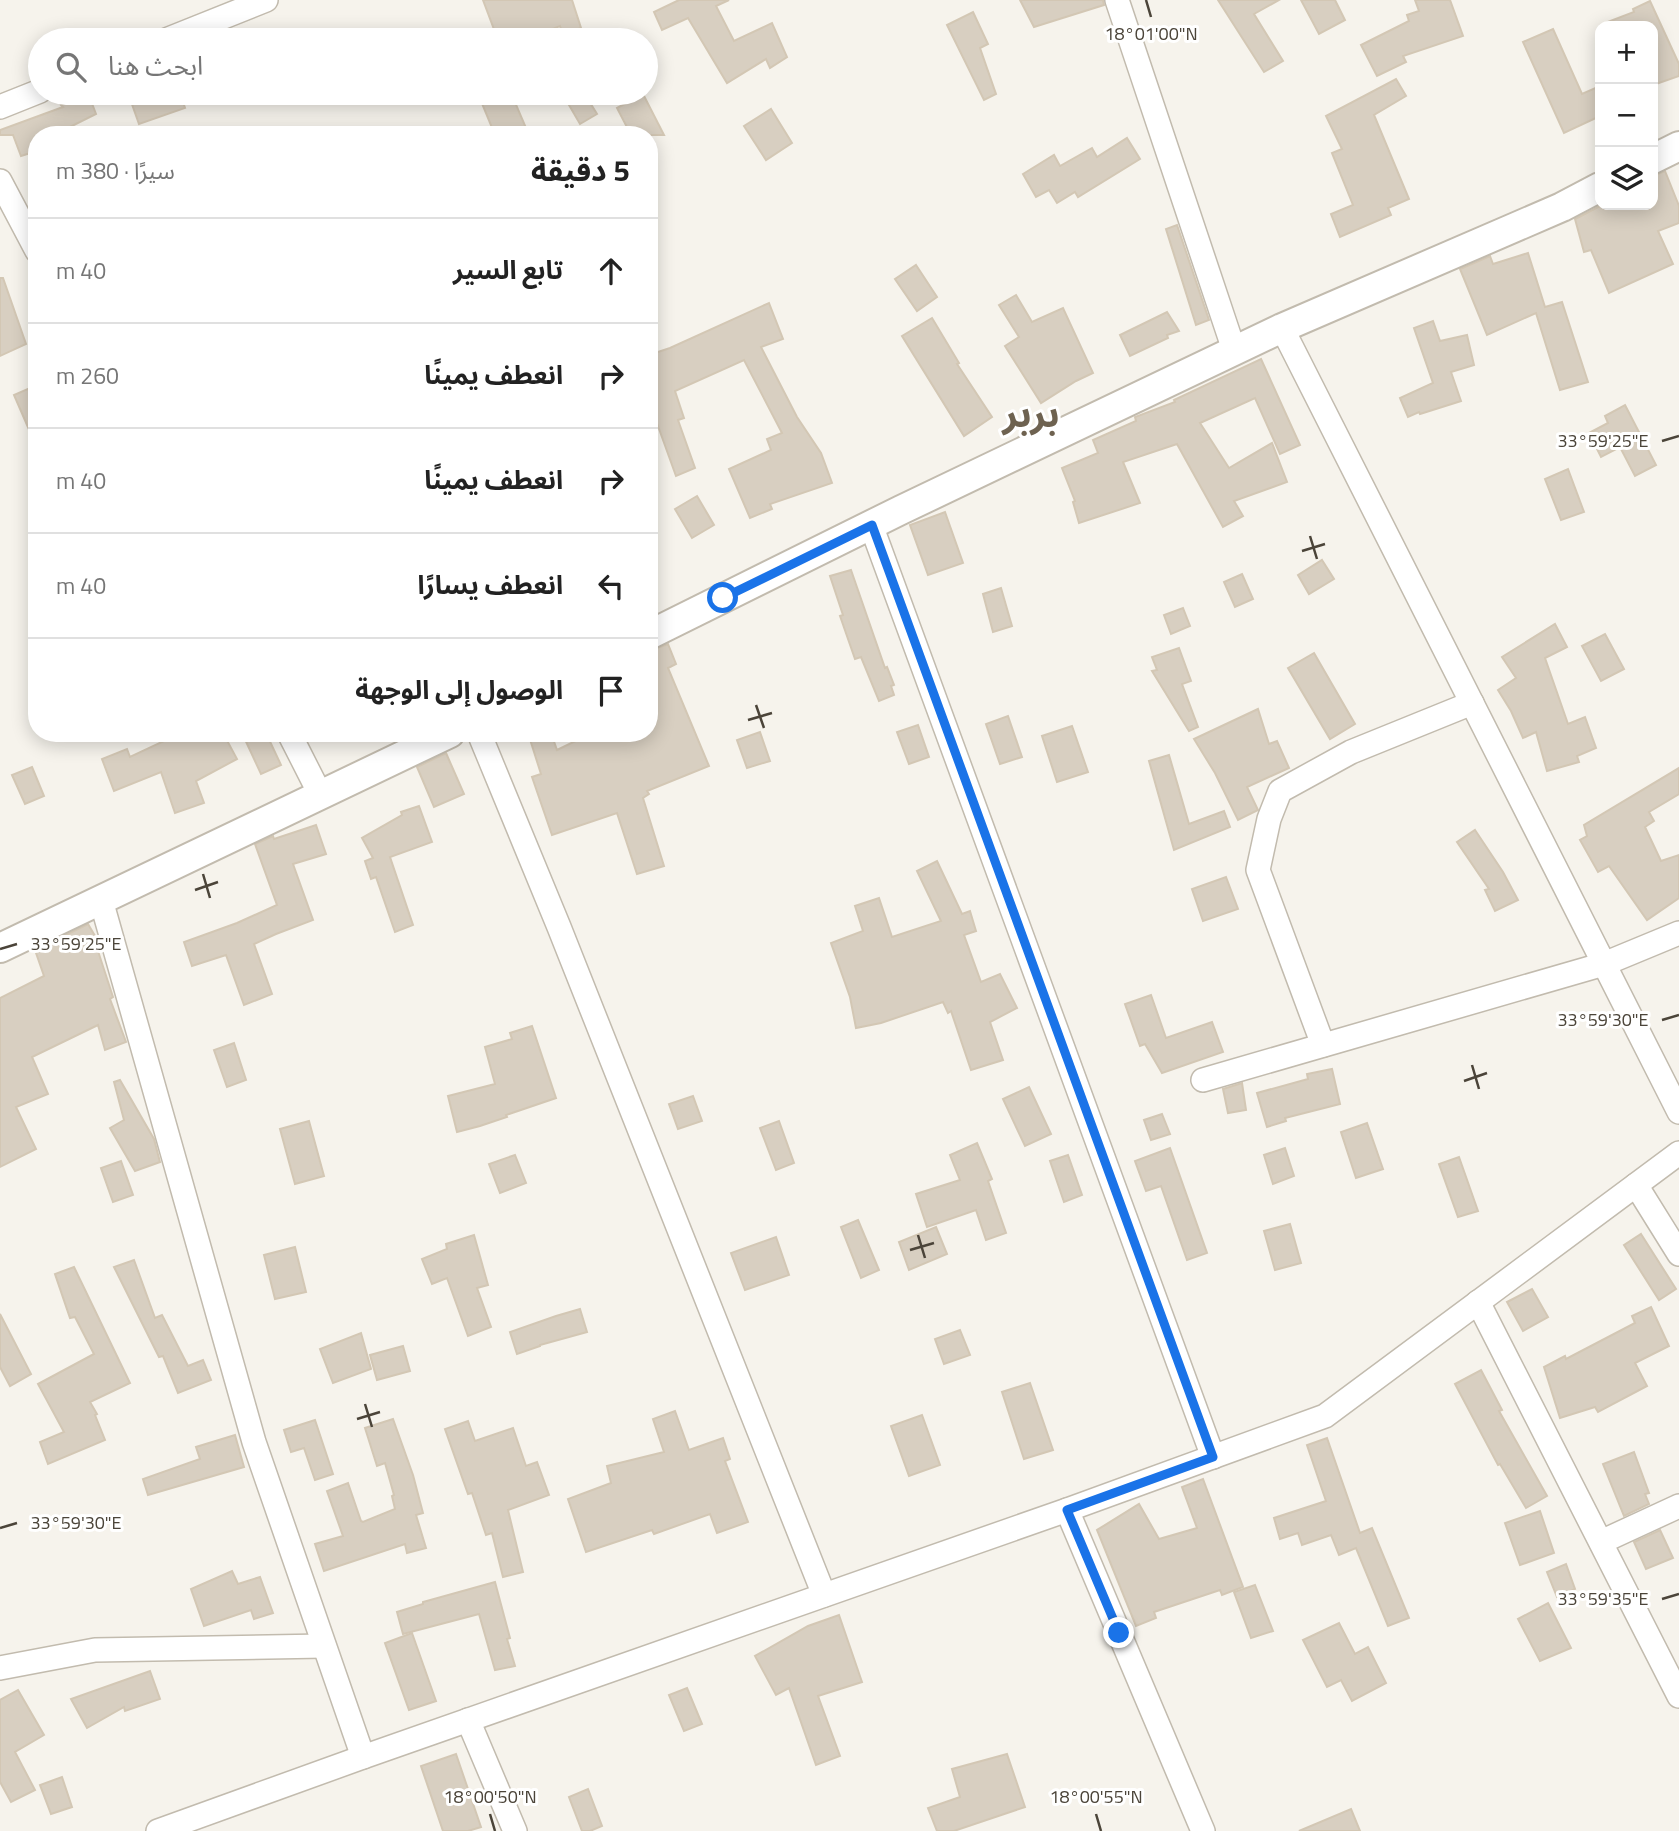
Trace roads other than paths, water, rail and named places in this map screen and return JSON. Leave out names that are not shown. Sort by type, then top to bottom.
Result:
[{"type":"street","points":[[196,28],[266,0]]},
{"type":"street","points":[[1118,0],[1234,351]]},
{"type":"street","points":[[0,107],[28,96]]},
{"type":"street","points":[[1658,156],[1679,146]]},
{"type":"street","points":[[0,181],[28,234]]},
{"type":"street","points":[[658,631],[1282,328],[1562,207],[1595,190]]},
{"type":"street","points":[[1282,328],[1679,1112]]},
{"type":"street","points":[[872,525],[1213,1457]]},
{"type":"street","points":[[1323,1045],[1258,870],[1269,819],[1280,791],[1351,752],[1472,703]]},
{"type":"street","points":[[294,742],[321,796]]},
{"type":"street","points":[[0,948],[432,742]]},
{"type":"street","points":[[483,742],[824,1595]]},
{"type":"street","points":[[101,900],[254,1442],[363,1757]]},
{"type":"street","points":[[1203,1080],[1604,964],[1679,933]]},
{"type":"street","points":[[169,1829],[363,1757],[1067,1510],[1325,1416],[1679,1153]]},
{"type":"street","points":[[1636,1185],[1679,1254]]},
{"type":"street","points":[[1478,1302],[1679,1696]]},
{"type":"street","points":[[1601,1542],[1679,1506]]},
{"type":"street","points":[[1067,1510],[1203,1831]]},
{"type":"street","points":[[0,1668],[95,1650],[324,1646]]},
{"type":"street","points":[[468,1720],[516,1831]]},
{"type":"district","name":"بربر","points":[[1031,413]]}]
